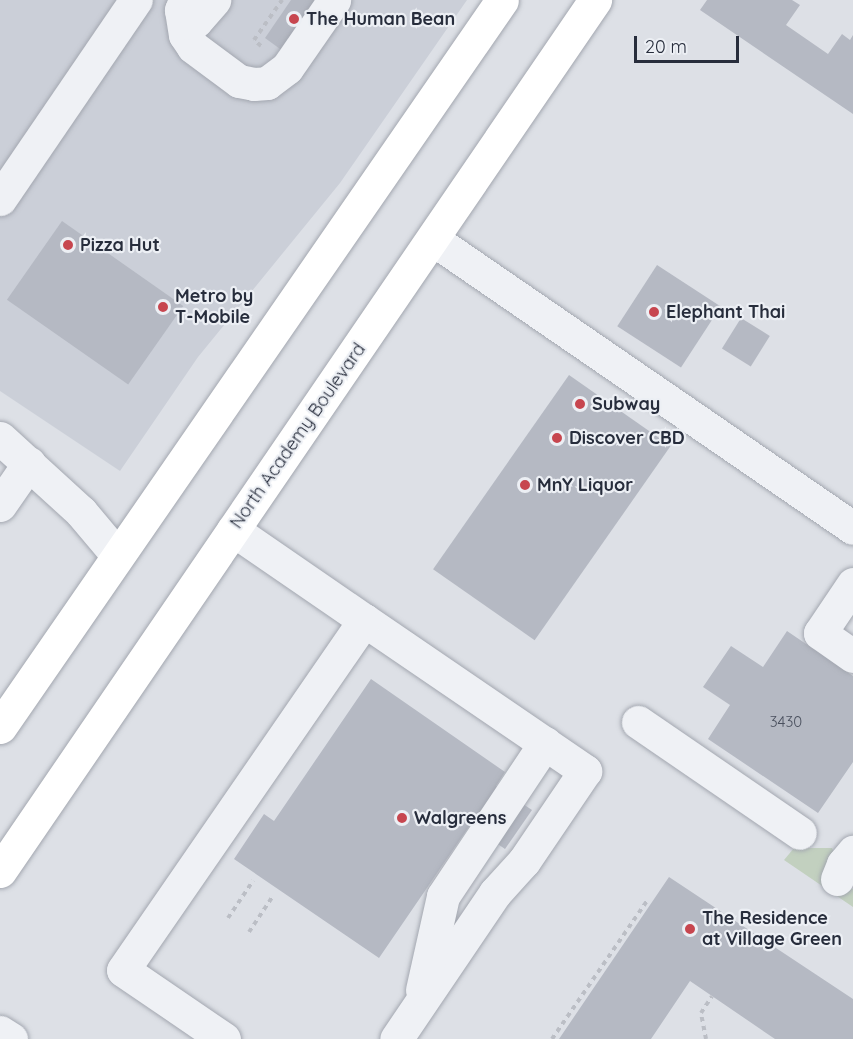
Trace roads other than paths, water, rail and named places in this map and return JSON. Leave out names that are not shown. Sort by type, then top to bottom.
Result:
[{"type":"highway","points":[[0,727],[502,0]]},
{"type":"highway","name":"North Academy Boulevard","points":[[0,871],[434,240],[595,0]]},
{"type":"street","points":[[0,199],[136,0]]},
{"type":"street","points":[[185,12],[196,21],[214,0]]},
{"type":"street","points":[[185,12],[185,35],[193,47],[239,81],[267,83],[287,68],[334,0]]},
{"type":"street","points":[[434,240],[853,528]]},
{"type":"street","points":[[0,438],[81,513],[118,555]]},
{"type":"street","points":[[3,494],[29,463]]},
{"type":"street","points":[[233,530],[585,771],[524,861],[495,893],[396,1039]]},
{"type":"street","points":[[853,584],[819,633],[853,656]]},
{"type":"street","points":[[224,1039],[123,970],[364,620]]},
{"type":"street","points":[[638,722],[800,833]]},
{"type":"street","points":[[418,1006],[443,896],[545,743]]},
{"type":"street","points":[[0,1032],[11,1039]]},
{"type":"place","name":"The Human Bean","points":[[294,19]]},
{"type":"place","name":"Pizza Hut","points":[[68,245]]},
{"type":"place","name":"Metro by T-Mobile","points":[[163,307]]},
{"type":"place","name":"Elephant Thai","points":[[654,312]]},
{"type":"place","name":"Subway","points":[[580,404]]},
{"type":"place","name":"Discover CBD","points":[[557,438]]},
{"type":"place","name":"MnY Liquor","points":[[525,485]]},
{"type":"place","name":"Walgreens","points":[[402,818]]},
{"type":"place","name":"The Residence at Village Green","points":[[690,929]]}]
